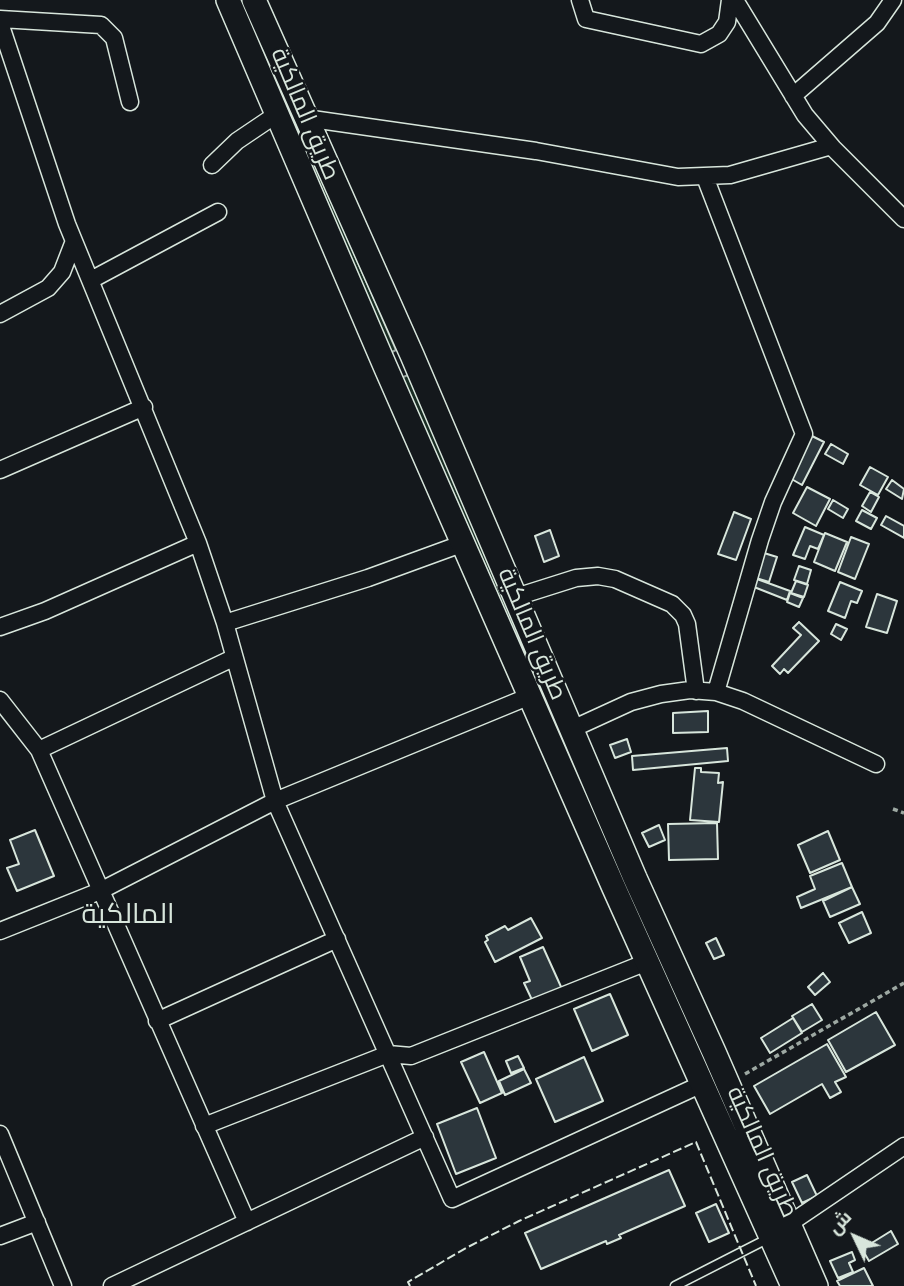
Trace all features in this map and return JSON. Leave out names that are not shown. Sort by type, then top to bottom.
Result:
[{"type":"main road","name":"طريق المالكية","points":[[228,0],[530,696],[728,1083],[780,1230],[793,1286]]},
{"type":"main road","name":"طريق المالكية","points":[[254,0],[516,597],[570,730],[624,883],[648,962],[702,1084],[780,1230],[816,1286]]},
{"type":"main road","points":[[385,366],[412,355]]},
{"type":"main road","points":[[692,1061],[714,1052]]},
{"type":"street","points":[[580,0],[586,19],[701,44],[719,34],[727,22],[732,0]]},
{"type":"street","points":[[732,0],[793,96],[831,146],[904,219]]},
{"type":"street","points":[[793,96],[877,23],[893,0]]},
{"type":"street","points":[[130,102],[114,38],[101,25],[0,21],[74,241],[198,543],[225,624],[275,801],[452,1199],[702,1084]]},
{"type":"street","points":[[212,165],[237,141],[277,114]]},
{"type":"street","points":[[305,118],[522,149],[678,177],[730,175],[831,146]]},
{"type":"street","points":[[705,177],[804,434],[773,502],[760,540],[716,692]]},
{"type":"street","points":[[91,280],[218,212]]},
{"type":"street","points":[[0,314],[48,288],[62,272],[74,241]]},
{"type":"street","points":[[0,470],[144,407]]},
{"type":"street","points":[[0,627],[45,611],[198,543]]},
{"type":"street","points":[[225,624],[368,578],[464,543]]},
{"type":"street","points":[[516,597],[576,578],[598,576],[615,579],[672,604],[683,615],[687,624],[696,691]]},
{"type":"street","points":[[39,750],[233,658]]},
{"type":"street","points":[[570,730],[631,702],[661,694],[716,692],[743,701],[876,764]]},
{"type":"street","points":[[0,931],[100,891],[275,801],[530,696]]},
{"type":"street","points":[[0,700],[39,750],[247,1222]]},
{"type":"street","points":[[157,1021],[337,939]]},
{"type":"street","points":[[204,1126],[388,1054],[411,1056],[648,962]]},
{"type":"street","points":[[0,1134],[63,1286]]},
{"type":"street","points":[[112,1286],[425,1137]]},
{"type":"street","points":[[780,1230],[904,1146]]},
{"type":"street","points":[[0,1236],[37,1222]]},
{"type":"lane","points":[[675,1286],[780,1230]]},
{"type":"path","points":[[893,809],[904,813]]},
{"type":"path","points":[[728,1083],[904,983]]},
{"type":"green space","points":[[237,0],[244,0],[396,350],[390,353]]},
{"type":"green space","points":[[408,375],[617,852],[609,855],[401,378]]},
{"type":"building","points":[[810,435],[824,442],[802,485],[788,477]]},
{"type":"building","points":[[831,444],[848,454],[843,464],[825,454]]},
{"type":"building","points":[[870,467],[888,477],[878,495],[860,485]]},
{"type":"building","points":[[892,480],[904,489],[902,499],[886,489]]},
{"type":"building","points":[[807,487],[830,499],[816,526],[793,513]]},
{"type":"building","points":[[870,492],[879,497],[871,512],[862,506]]},
{"type":"building","points":[[833,500],[848,509],[843,518],[828,509]]},
{"type":"building","points":[[862,510],[877,518],[871,529],[856,521]]},
{"type":"building","points":[[734,512],[751,519],[736,560],[718,554]]},
{"type":"building","points":[[886,516],[904,526],[904,538],[881,525]]},
{"type":"building","points":[[805,527],[824,535],[818,549],[810,546],[805,559],[793,555]]},
{"type":"building","points":[[550,530],[559,556],[544,562],[535,536]]},
{"type":"building","points":[[825,533],[847,542],[835,571],[814,562]]},
{"type":"building","points":[[851,537],[869,544],[855,579],[838,572]]},
{"type":"building","points":[[764,553],[777,557],[769,582],[756,578]]},
{"type":"building","points":[[799,566],[811,570],[807,584],[794,580]]},
{"type":"building","points":[[757,579],[790,591],[787,600],[754,587]]},
{"type":"building","points":[[796,581],[808,585],[804,597],[791,593]]},
{"type":"building","points":[[840,582],[862,591],[857,603],[851,601],[845,618],[828,611]]},
{"type":"building","points":[[790,593],[803,598],[799,607],[787,602]]},
{"type":"building","points":[[877,594],[897,601],[887,633],[866,627]]},
{"type":"building","points":[[799,622],[819,641],[788,673],[784,669],[780,674],[772,666],[801,635],[793,628]]},
{"type":"building","points":[[836,624],[847,629],[841,640],[831,634]]},
{"type":"building","points":[[708,711],[708,732],[673,733],[673,713]]},
{"type":"building","points":[[627,739],[631,752],[615,758],[610,745]]},
{"type":"building","points":[[727,748],[728,761],[633,770],[632,756]]},
{"type":"building","points":[[695,768],[701,768],[701,772],[719,773],[718,783],[723,782],[719,822],[690,820]]},
{"type":"building","points":[[717,823],[718,859],[669,860],[668,824]]},
{"type":"building","points":[[659,825],[665,840],[649,847],[642,833]]},
{"type":"building","points":[[35,830],[54,876],[17,891],[7,868],[19,864],[10,840]]},
{"type":"building","points":[[828,831],[840,860],[810,873],[798,845]]},
{"type":"building","points":[[842,863],[852,887],[801,908],[797,897],[815,889],[810,876]]},
{"type":"building","points":[[852,887],[860,904],[830,917],[823,901]]},
{"type":"building","points":[[862,912],[871,933],[849,943],[839,923]]},
{"type":"building","points":[[531,918],[542,938],[495,962],[485,942],[488,940],[486,936],[505,926],[508,930]]},
{"type":"building","points":[[716,938],[724,955],[714,959],[706,943]]},
{"type":"building","points":[[543,947],[562,989],[533,1002],[524,983],[530,981],[520,957]]},
{"type":"building","points":[[823,973],[830,982],[815,995],[808,987]]},
{"type":"building","points":[[610,994],[628,1035],[592,1051],[574,1009]]},
{"type":"building","points":[[812,1004],[822,1020],[802,1032],[792,1016]]},
{"type":"building","points":[[876,1012],[895,1045],[846,1072],[828,1040]]},
{"type":"building","points":[[793,1018],[802,1033],[770,1053],[761,1038]]},
{"type":"building","points":[[827,1044],[846,1077],[835,1082],[841,1092],[830,1098],[822,1084],[770,1114],[754,1086]]},
{"type":"building","points":[[484,1052],[502,1093],[480,1103],[461,1062]]},
{"type":"building","points":[[518,1056],[524,1068],[511,1073],[506,1061]]},
{"type":"building","points":[[584,1057],[603,1101],[555,1122],[536,1079]]},
{"type":"building","points":[[524,1069],[531,1083],[505,1095],[499,1081]]},
{"type":"building","points":[[477,1108],[496,1158],[456,1174],[437,1124]]},
{"type":"building","points":[[669,1170],[685,1206],[619,1235],[621,1238],[607,1244],[606,1241],[541,1269],[525,1233]]},
{"type":"building","points":[[807,1175],[817,1196],[802,1203],[792,1182]]},
{"type":"building","points":[[716,1204],[729,1233],[709,1242],[696,1213]]},
{"type":"building","points":[[891,1231],[898,1244],[869,1261],[862,1249]]},
{"type":"building","points":[[852,1252],[855,1260],[849,1263],[853,1272],[838,1278],[830,1261]]},
{"type":"building","points":[[864,1268],[873,1286],[840,1286],[837,1281]]},
{"type":"fence","points":[[410,1286],[408,1282],[519,1221],[696,1142],[756,1286]]},
{"type":"district","name":"المالكية","points":[[128,915]]}]
